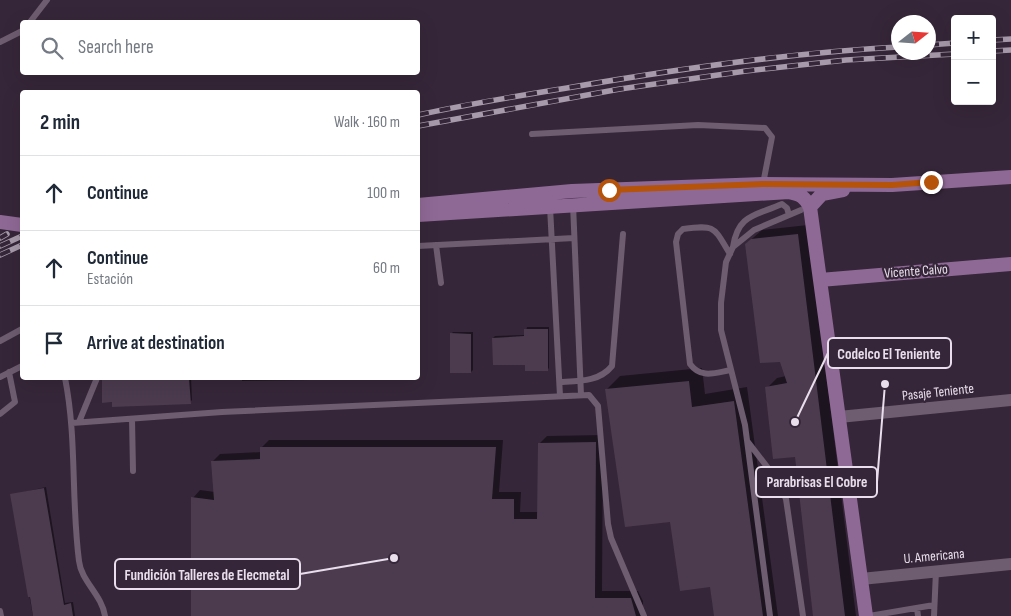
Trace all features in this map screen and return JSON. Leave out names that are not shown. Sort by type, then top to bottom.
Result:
[{"type":"main road","points":[[806,209],[816,198],[828,192],[1011,176]]},
{"type":"main road","points":[[420,215],[549,200],[763,184],[892,185]]},
{"type":"main road","points":[[573,198],[789,192],[799,194],[806,209],[820,280],[866,616]]},
{"type":"main road","points":[[420,204],[549,200]]},
{"type":"main road","points":[[0,222],[20,225]]},
{"type":"main road","name":"Vicente Calvo","points":[[820,280],[1011,264]]},
{"type":"street","name":"Pasaje Teniente","points":[[839,417],[1011,400]]},
{"type":"street","name":"U. Americana","points":[[860,579],[1011,564]]},
{"type":"lane","points":[[32,20],[47,0]]},
{"type":"lane","points":[[0,42],[20,32]]},
{"type":"lane","points":[[532,134],[698,125],[765,128],[772,137],[763,184]]},
{"type":"lane","points":[[573,198],[581,395]]},
{"type":"lane","points":[[549,200],[560,396]]},
{"type":"lane","points":[[770,616],[747,441],[721,330],[720,312],[724,272],[733,247],[735,234],[747,218],[782,204],[787,208],[789,215]]},
{"type":"lane","points":[[733,247],[754,230],[806,209]]},
{"type":"lane","points":[[730,254],[716,231],[711,227],[682,229],[678,234],[676,242],[690,364],[695,372],[704,375],[731,370]]},
{"type":"lane","points":[[560,382],[596,379],[607,372],[612,366],[623,234]]},
{"type":"lane","points":[[420,246],[574,238]]},
{"type":"lane","points":[[436,245],[441,283]]},
{"type":"lane","points":[[0,340],[20,330]]},
{"type":"lane","points":[[0,377],[20,367]]},
{"type":"lane","points":[[0,414],[15,402],[9,372]]},
{"type":"lane","points":[[65,380],[76,423],[72,464],[79,563],[102,604],[105,616]]},
{"type":"lane","points":[[76,423],[96,380]]},
{"type":"lane","points":[[76,423],[222,412],[589,395],[598,406],[608,524],[618,558],[632,584],[644,616]]},
{"type":"lane","points":[[132,419],[133,471]]},
{"type":"lane","points":[[747,441],[778,481],[786,498],[803,616]]},
{"type":"lane","points":[[934,616],[936,571]]},
{"type":"lane","points":[[869,616],[934,605]]},
{"type":"lane","points":[[917,608],[918,616]]},
{"type":"lane","points":[[0,611],[1,616]]},
{"type":"building","points":[[798,234],[845,616],[813,616],[795,457],[773,459],[765,387],[787,383],[780,362],[760,363],[745,244],[751,239]]},
{"type":"building","points":[[524,329],[548,329],[548,371],[525,371],[525,365],[493,365],[492,338],[524,336]]},
{"type":"building","points":[[450,333],[471,334],[471,373],[450,373]]},
{"type":"building","points":[[102,380],[189,380],[191,404],[112,407],[112,402],[102,403]]},
{"type":"building","points":[[689,381],[692,407],[734,401],[763,616],[714,616],[710,587],[680,591],[670,522],[625,527],[605,389]]},
{"type":"building","points":[[596,442],[595,598],[631,598],[636,616],[191,616],[191,497],[214,500],[211,461],[260,459],[260,447],[496,447],[492,499],[514,499],[514,519],[537,519],[538,443]]},
{"type":"building","points":[[44,488],[64,605],[71,603],[73,616],[33,616],[30,597],[28,597],[10,494]]},
{"type":"railway","points":[[996,40],[1011,39]]},
{"type":"railway","points":[[936,44],[951,43]]},
{"type":"railway","points":[[420,115],[511,97],[691,68],[815,53],[891,48]]},
{"type":"railway","points":[[996,51],[1011,50]]},
{"type":"railway","points":[[420,126],[620,89],[746,71],[846,60],[951,54]]},
{"type":"railway","points":[[0,238],[7,234]]},
{"type":"railway","points":[[0,246],[20,237]]},
{"type":"railway","points":[[0,255],[20,246]]},
{"type":"place","name":"Parabrisas El Cobre","points":[[885,384]]},
{"type":"place","name":"Codelco El Teniente","points":[[795,422]]},
{"type":"place","name":"Fundición Talleres de Elecmetal","points":[[394,558]]},
{"type":"route","points":[[609,190],[763,184],[832,183],[892,185],[931,182]]}]
